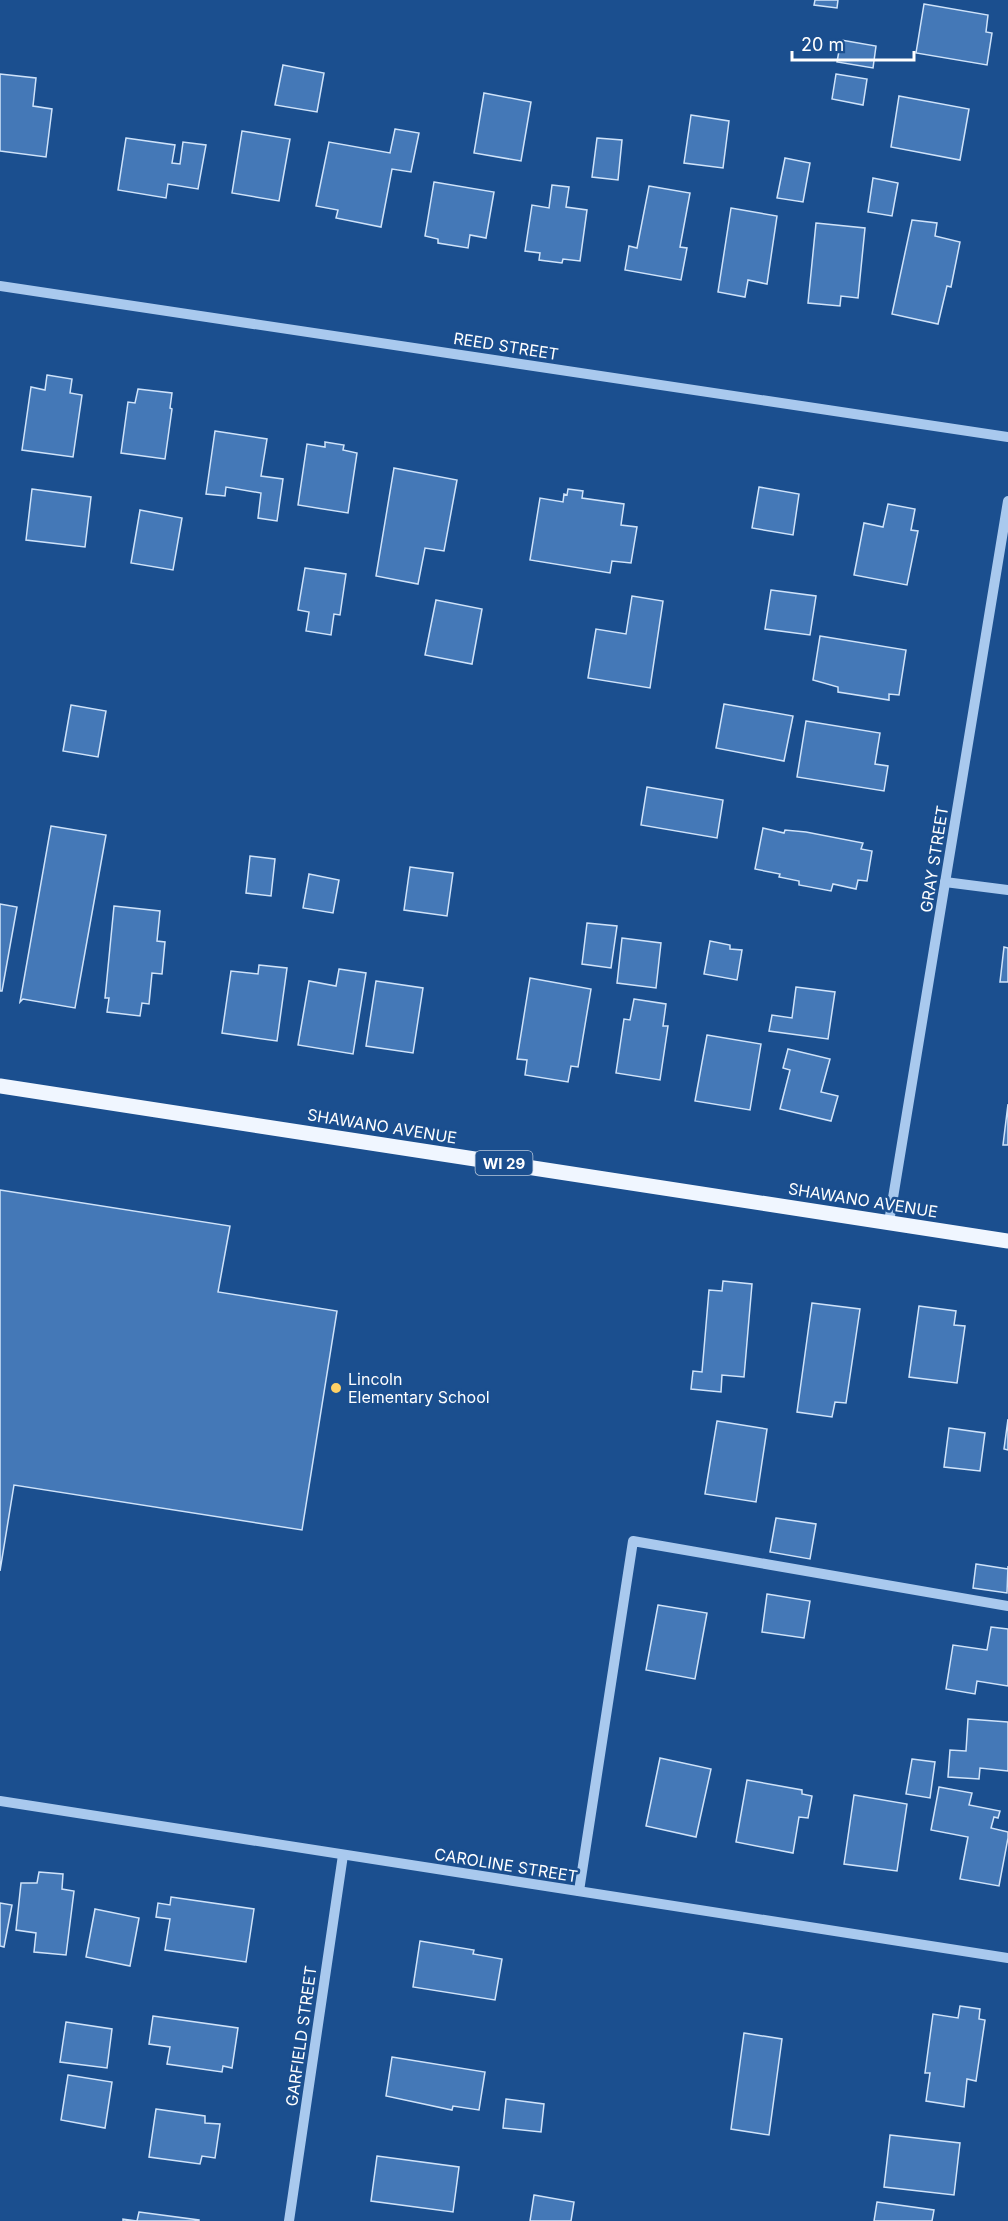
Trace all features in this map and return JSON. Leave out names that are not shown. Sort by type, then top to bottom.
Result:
[{"type":"main road","name":"SHAWANO AVENUE","points":[[0,1086],[1008,1241]]},
{"type":"street","name":"REED STREET","points":[[0,286],[1008,437]]},
{"type":"street","name":"GRAY STREET","points":[[890,1222],[1008,501]]},
{"type":"street","points":[[945,882],[1008,890]]},
{"type":"street","points":[[579,1891],[633,1541],[1008,1606]]},
{"type":"street","name":"CAROLINE STREET","points":[[0,1801],[1008,1958]]},
{"type":"street","name":"GARFIELD STREET","points":[[289,2221],[343,1855]]},
{"type":"building","points":[[815,0],[838,0],[837,8],[814,5]]},
{"type":"building","points":[[924,4],[988,15],[986,32],[992,33],[987,65],[916,53]]},
{"type":"building","points":[[841,40],[876,46],[873,68],[837,62]]},
{"type":"building","points":[[283,65],[324,73],[317,112],[275,105]]},
{"type":"building","points":[[0,74],[36,78],[33,106],[52,109],[46,157],[0,151]]},
{"type":"building","points":[[836,74],[867,79],[863,105],[832,99]]},
{"type":"building","points":[[484,93],[531,102],[521,161],[474,153]]},
{"type":"building","points":[[899,96],[969,109],[960,160],[891,147]]},
{"type":"building","points":[[691,115],[729,121],[723,168],[684,163]]},
{"type":"building","points":[[395,129],[419,133],[411,172],[392,169],[381,227],[336,218],[338,210],[316,206],[329,142],[390,153]]},
{"type":"building","points":[[242,131],[290,139],[279,201],[232,193]]},
{"type":"building","points":[[126,138],[175,145],[172,163],[180,164],[183,142],[206,145],[198,189],[168,184],[166,198],[118,190]]},
{"type":"building","points":[[597,138],[622,140],[618,180],[592,177]]},
{"type":"building","points":[[785,158],[810,163],[803,202],[777,198]]},
{"type":"building","points":[[873,178],[898,183],[892,216],[868,212]]},
{"type":"building","points":[[434,182],[494,192],[486,238],[470,235],[468,248],[438,243],[438,239],[425,236]]},
{"type":"building","points":[[552,185],[569,187],[566,207],[587,210],[580,261],[563,259],[562,263],[539,260],[540,253],[525,251],[532,205],[549,208]]},
{"type":"building","points":[[649,186],[690,193],[680,247],[687,248],[681,280],[625,270],[629,246],[637,248]]},
{"type":"building","points":[[731,208],[777,216],[767,284],[748,280],[745,297],[718,292]]},
{"type":"building","points":[[912,220],[937,223],[935,236],[960,242],[951,287],[947,286],[938,324],[892,314]]},
{"type":"building","points":[[816,223],[865,228],[858,298],[841,296],[840,306],[808,303]]},
{"type":"building","points":[[47,375],[72,379],[70,393],[82,395],[73,457],[22,450],[31,387],[45,390]]},
{"type":"building","points":[[138,389],[172,393],[165,459],[121,453],[128,402],[135,403]]},
{"type":"building","points":[[215,431],[267,439],[261,476],[283,479],[277,521],[258,518],[261,493],[226,487],[225,496],[206,494]]},
{"type":"building","points":[[325,442],[344,445],[343,450],[357,453],[348,513],[298,505],[307,444],[325,447]]},
{"type":"building","points":[[394,468],[457,480],[444,551],[425,548],[418,584],[376,576]]},
{"type":"building","points":[[759,487],[799,494],[793,535],[752,528]]},
{"type":"building","points":[[32,489],[91,497],[85,547],[26,540]]},
{"type":"building","points":[[568,489],[583,491],[582,498],[624,504],[621,525],[637,527],[631,563],[612,561],[610,573],[530,560],[540,498],[563,502],[564,494],[567,495]]},
{"type":"building","points":[[888,504],[915,509],[911,530],[918,531],[907,585],[854,575],[864,523],[883,527]]},
{"type":"building","points":[[140,510],[182,518],[173,570],[131,563]]},
{"type":"building","points":[[305,568],[346,574],[340,615],[334,614],[331,635],[306,631],[309,612],[298,610]]},
{"type":"building","points":[[771,590],[816,596],[810,635],[765,629]]},
{"type":"building","points":[[632,596],[663,601],[650,688],[588,678],[596,629],[626,634]]},
{"type":"building","points":[[436,600],[482,609],[472,664],[425,655]]},
{"type":"building","points":[[820,636],[906,650],[899,695],[889,694],[889,700],[838,692],[838,687],[813,680]]},
{"type":"building","points":[[724,704],[793,716],[784,761],[716,748]]},
{"type":"building","points":[[71,705],[106,711],[98,757],[63,751]]},
{"type":"building","points":[[806,721],[880,733],[875,764],[888,766],[884,791],[797,777]]},
{"type":"building","points":[[647,787],[723,800],[717,838],[641,825]]},
{"type":"building","points":[[51,826],[106,835],[75,1008],[23,999],[20,1002]]},
{"type":"building","points":[[763,828],[784,833],[785,830],[806,832],[863,843],[861,849],[872,851],[867,881],[858,880],[856,889],[833,884],[831,891],[799,885],[799,881],[779,877],[780,874],[755,869]]},
{"type":"building","points":[[250,856],[275,859],[271,896],[246,893]]},
{"type":"building","points":[[410,867],[453,873],[447,916],[404,910]]},
{"type":"building","points":[[309,874],[339,880],[333,913],[303,908]]},
{"type":"building","points":[[0,904],[17,907],[2,991],[0,991]]},
{"type":"building","points":[[114,906],[160,911],[157,941],[165,942],[162,974],[152,973],[149,1004],[142,1003],[140,1016],[107,1012],[109,998],[105,998]]},
{"type":"building","points":[[587,923],[617,926],[611,968],[582,964]]},
{"type":"building","points":[[622,938],[661,943],[656,988],[617,983]]},
{"type":"building","points":[[710,941],[730,945],[730,949],[742,950],[737,980],[704,974]]},
{"type":"building","points":[[1004,947],[1008,948],[1008,982],[1000,982]]},
{"type":"building","points":[[259,965],[287,968],[277,1041],[222,1033],[231,971],[258,974]]},
{"type":"building","points":[[339,969],[366,973],[353,1054],[298,1045],[309,981],[336,986]]},
{"type":"building","points":[[530,978],[591,989],[578,1067],[571,1066],[568,1082],[525,1075],[527,1060],[517,1059]]},
{"type":"building","points":[[376,981],[423,988],[413,1053],[366,1046]]},
{"type":"building","points":[[796,987],[835,992],[828,1039],[769,1031],[772,1015],[792,1018]]},
{"type":"building","points":[[634,999],[666,1004],[663,1026],[668,1026],[660,1080],[616,1073],[624,1019],[630,1020]]},
{"type":"building","points":[[707,1035],[761,1044],[750,1110],[695,1101]]},
{"type":"building","points":[[788,1049],[830,1059],[821,1092],[838,1096],[831,1121],[780,1109],[790,1070],[783,1068]]},
{"type":"building","points":[[1008,1104],[1008,1145],[1003,1145]]},
{"type":"building","points":[[0,1190],[230,1226],[218,1292],[337,1311],[302,1530],[14,1485],[0,1571]]},
{"type":"building","points":[[723,1281],[752,1284],[744,1377],[722,1375],[721,1392],[691,1389],[693,1371],[702,1372],[709,1290],[722,1291]]},
{"type":"building","points":[[812,1303],[860,1309],[846,1403],[835,1402],[832,1417],[797,1412]]},
{"type":"building","points":[[919,1306],[956,1311],[954,1325],[965,1326],[957,1383],[909,1377]]},
{"type":"building","points":[[1008,1419],[1008,1450],[1004,1449]]},
{"type":"building","points":[[717,1421],[767,1429],[756,1502],[705,1494]]},
{"type":"building","points":[[949,1428],[985,1433],[980,1471],[944,1467]]},
{"type":"building","points":[[776,1518],[816,1524],[810,1559],[770,1552]]},
{"type":"building","points":[[976,1564],[1008,1569],[1007,1593],[973,1588]]},
{"type":"building","points":[[767,1594],[810,1601],[804,1638],[762,1632]]},
{"type":"building","points":[[658,1605],[707,1613],[695,1679],[646,1670]]},
{"type":"building","points":[[991,1627],[1008,1629],[1008,1686],[977,1681],[975,1694],[946,1689],[953,1645],[987,1650]]},
{"type":"building","points":[[968,1719],[1008,1722],[1008,1771],[980,1768],[979,1779],[948,1777],[950,1750],[966,1751]]},
{"type":"building","points":[[660,1758],[711,1769],[696,1837],[646,1826]]},
{"type":"building","points":[[912,1759],[935,1762],[930,1798],[906,1794]]},
{"type":"building","points":[[747,1780],[802,1790],[802,1794],[812,1796],[808,1818],[799,1817],[793,1853],[736,1842]]},
{"type":"building","points":[[939,1787],[972,1793],[969,1805],[1000,1811],[998,1818],[994,1817],[991,1828],[1008,1832],[999,1886],[960,1879],[968,1837],[931,1830]]},
{"type":"building","points":[[854,1795],[907,1804],[897,1871],[844,1864]]},
{"type":"building","points":[[39,1872],[63,1874],[62,1889],[74,1891],[66,1955],[34,1952],[36,1933],[16,1930],[21,1883],[37,1883]]},
{"type":"building","points":[[171,1897],[254,1909],[246,1962],[165,1950],[170,1919],[156,1917],[158,1903],[170,1905]]},
{"type":"building","points":[[0,1903],[12,1905],[4,1947],[0,1946]]},
{"type":"building","points":[[95,1909],[139,1918],[130,1966],[86,1957]]},
{"type":"building","points":[[420,1941],[474,1950],[473,1954],[502,1959],[495,2000],[413,1987]]},
{"type":"building","points":[[960,2006],[980,2009],[979,2019],[985,2020],[976,2081],[967,2079],[964,2107],[926,2101],[930,2073],[925,2073],[933,2014],[958,2018]]},
{"type":"building","points":[[153,2016],[238,2028],[232,2068],[223,2066],[222,2072],[167,2064],[170,2047],[149,2044]]},
{"type":"building","points":[[66,2022],[112,2029],[107,2068],[60,2062]]},
{"type":"building","points":[[744,2033],[782,2039],[769,2135],[731,2129]]},
{"type":"building","points":[[392,2057],[485,2072],[479,2110],[453,2106],[452,2110],[386,2096]]},
{"type":"building","points":[[68,2075],[112,2082],[105,2128],[61,2120]]},
{"type":"building","points":[[506,2099],[544,2104],[541,2132],[503,2128]]},
{"type":"building","points":[[156,2109],[205,2116],[205,2123],[220,2124],[215,2158],[202,2156],[200,2164],[149,2157]]},
{"type":"building","points":[[890,2135],[960,2143],[954,2195],[884,2187]]},
{"type":"building","points":[[377,2156],[459,2167],[453,2212],[371,2201]]},
{"type":"building","points":[[534,2195],[574,2202],[571,2221],[530,2221]]},
{"type":"building","points":[[877,2202],[934,2210],[932,2221],[874,2221]]},
{"type":"building","points":[[139,2212],[199,2220],[199,2221],[137,2221]]},
{"type":"place","name":"Lincoln Elementary School","points":[[336,1388]]}]
